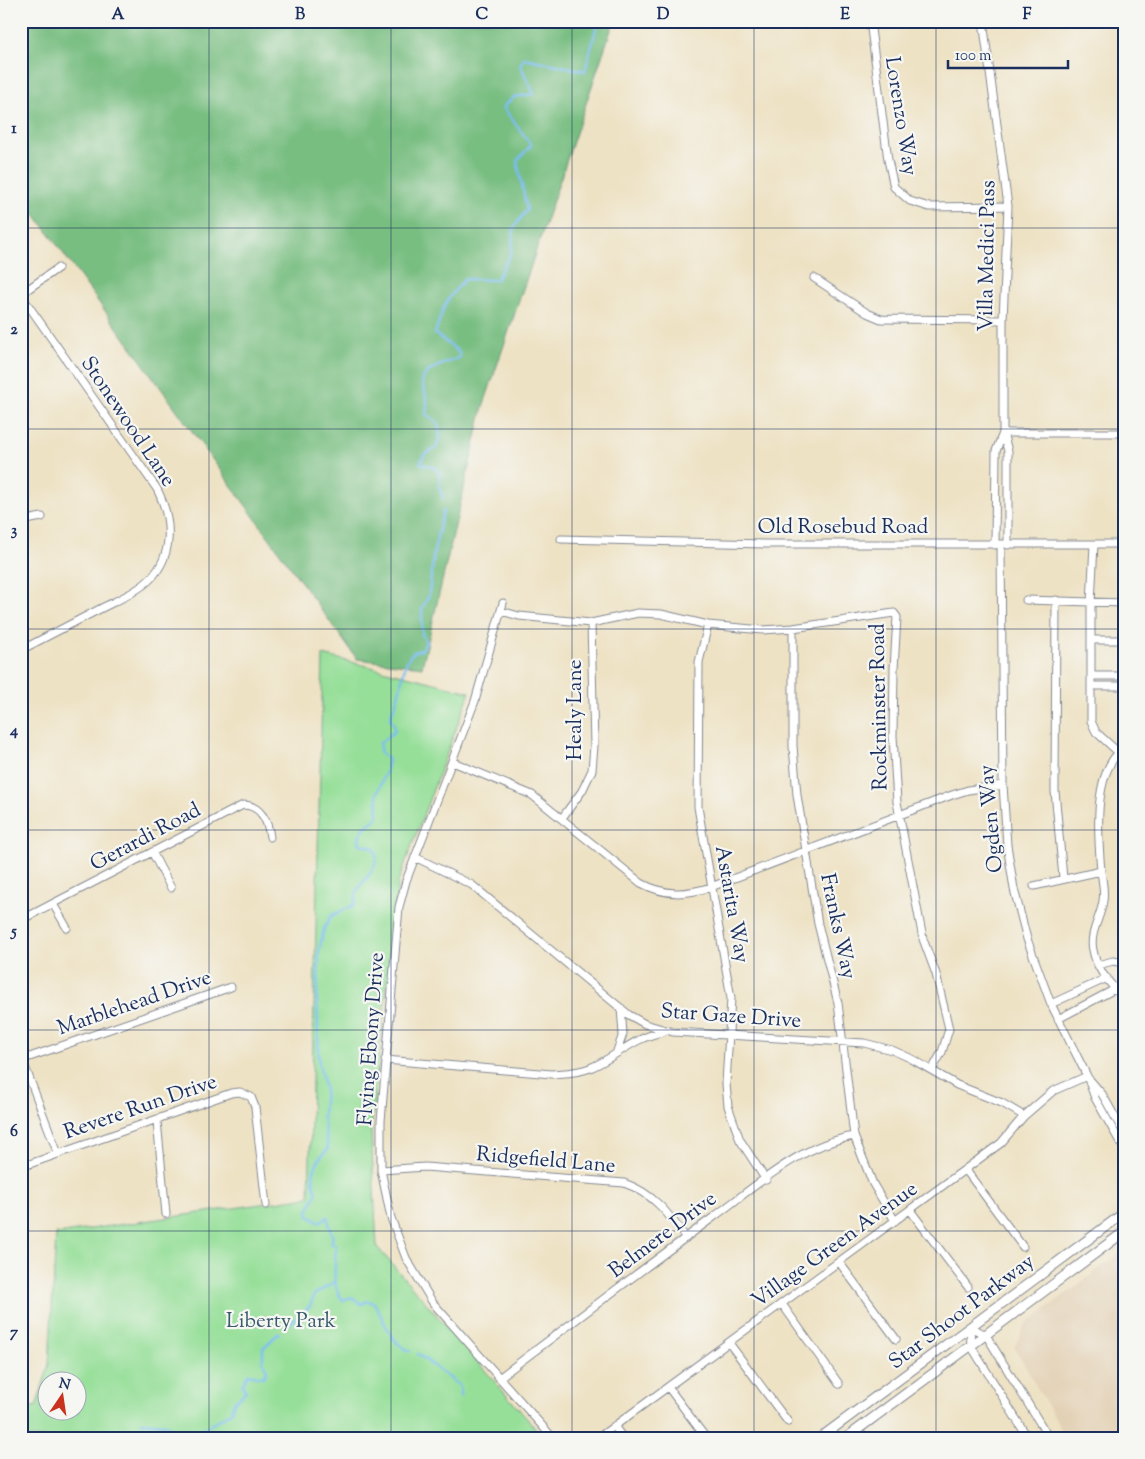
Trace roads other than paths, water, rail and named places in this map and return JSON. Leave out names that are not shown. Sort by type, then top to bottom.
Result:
[{"type":"street","name":"Lorenzo Way","points":[[870,21],[888,160],[894,187],[910,201],[929,207],[1008,206]]},
{"type":"street","name":"Villa Medici Pass","points":[[984,21],[1008,206],[1003,320],[1003,433],[1008,451],[1001,545]]},
{"type":"street","points":[[21,294],[58,268]]},
{"type":"street","points":[[814,278],[867,313],[880,319],[1003,320]]},
{"type":"street","name":"Stonewood Lane","points":[[21,294],[157,489],[164,503],[169,524],[165,554],[155,572],[145,584],[137,590],[21,650]]},
{"type":"street","name":"Villa Medici Pass","points":[[1001,545],[996,451],[1003,433]]},
{"type":"street","points":[[1003,433],[1124,433]]},
{"type":"street","points":[[21,521],[42,517]]},
{"type":"street","name":"Old Rosebud Road","points":[[561,539],[765,544],[1124,544]]},
{"type":"street","points":[[1094,544],[1091,603],[1091,721],[1096,732],[1121,750],[1105,776],[1099,807],[1103,902],[1092,940],[1098,965],[1115,989],[1123,995]]},
{"type":"street","name":"Ogden Way","points":[[1001,545],[1003,785],[1007,845],[1014,889],[1027,939],[1050,1004],[1087,1076],[1095,1098],[1124,1149]]},
{"type":"street","points":[[1026,600],[1124,603]]},
{"type":"street","points":[[1056,600],[1055,791],[1064,878]]},
{"type":"street","name":"Flying Ebony Drive","points":[[503,603],[475,701],[402,896],[398,916],[380,1121],[381,1170],[391,1218],[406,1258],[417,1279],[433,1303],[553,1438]]},
{"type":"street","name":"Rockminster Road","points":[[501,611],[519,616],[591,623],[638,613],[661,614],[708,625],[762,630],[793,628],[894,613],[897,617],[893,736],[900,815],[923,939],[936,974],[949,1029],[942,1052],[932,1070]]},
{"type":"street","name":"Healy Lane","points":[[562,818],[582,791],[592,770],[594,746],[591,623]]},
{"type":"street","name":"Astarita Way","points":[[708,625],[699,662],[698,807],[731,998],[726,1084],[731,1118],[740,1140],[766,1180]]},
{"type":"street","name":"Franks Way","points":[[793,628],[793,746],[797,795],[818,924],[838,1003],[854,1136],[873,1184],[896,1221]]},
{"type":"street","points":[[1092,640],[1124,640]]},
{"type":"street","points":[[1092,676],[1124,676]]},
{"type":"street","points":[[1092,686],[1124,686]]},
{"type":"street","points":[[453,762],[532,795],[630,875],[649,888],[674,894],[689,893],[711,887],[968,790],[1003,785]]},
{"type":"street","name":"Gerardi Road","points":[[21,920],[243,805],[250,805],[263,814],[268,823],[270,837]]},
{"type":"street","points":[[152,852],[171,888]]},
{"type":"street","name":"Star Gaze Drive","points":[[415,857],[472,885],[621,1008],[645,1024],[668,1032],[864,1043],[892,1050],[957,1085],[1002,1103],[1024,1116]]},
{"type":"street","points":[[1034,886],[1101,871]]},
{"type":"street","points":[[53,904],[66,928]]},
{"type":"street","points":[[1098,965],[1112,960],[1124,963]]},
{"type":"street","points":[[1050,1004],[1107,978]]},
{"type":"street","name":"Marblehead Drive","points":[[22,1059],[231,987]]},
{"type":"street","points":[[1058,1019],[1115,989]]},
{"type":"street","points":[[616,1052],[623,1034],[621,1008]]},
{"type":"street","points":[[385,1060],[552,1074],[581,1071],[602,1062],[637,1040],[668,1032]]},
{"type":"street","points":[[22,1059],[58,1154]]},
{"type":"street","name":"Ogden Way","points":[[1087,1076],[1102,1094],[1124,1133]]},
{"type":"street","name":"Village Green Avenue","points":[[598,1438],[966,1169],[1000,1143],[1024,1116],[1053,1091],[1087,1076]]},
{"type":"street","name":"Revere Run Drive","points":[[21,1167],[157,1121],[231,1093],[246,1093],[251,1097],[255,1106],[266,1205]]},
{"type":"street","points":[[157,1121],[166,1214]]},
{"type":"street","name":"Belmere Drive","points":[[499,1378],[766,1180],[817,1146],[854,1136]]},
{"type":"street","name":"Ridgefield Lane","points":[[381,1170],[425,1166],[624,1183],[644,1191],[654,1198],[686,1238]]},
{"type":"street","points":[[966,1169],[1023,1247]]},
{"type":"street","points":[[910,1210],[968,1287]]},
{"type":"street","name":"Star Shoot Parkway","points":[[820,1438],[1124,1213]]},
{"type":"street","name":"Star Shoot Parkway","points":[[846,1438],[1124,1232]]},
{"type":"street","points":[[839,1262],[896,1339]]},
{"type":"street","points":[[782,1304],[839,1384]]},
{"type":"street","points":[[1028,1438],[971,1346],[970,1327],[986,1335],[1049,1438]]},
{"type":"street","points":[[729,1342],[788,1422]]},
{"type":"street","points":[[668,1387],[706,1438]]},
{"type":"street","points":[[614,1426],[623,1438]]},
{"type":"waterway","points":[[443,498],[439,487],[440,473],[433,467],[420,463],[424,455],[436,448],[440,435],[438,423],[426,414],[427,400],[422,381],[429,371],[435,367],[460,357],[458,351],[435,334],[446,304],[465,279],[496,280],[511,253],[514,227],[527,210],[517,161],[531,145],[503,107],[514,97],[534,94],[520,65],[524,58],[585,71],[598,21]]},
{"type":"waterway","points":[[410,1351],[397,1343],[392,1337],[374,1303],[368,1301],[361,1304],[351,1297],[343,1300],[339,1295],[335,1282],[336,1245],[331,1243],[333,1237],[327,1217],[319,1222],[309,1216],[308,1211],[317,1192],[314,1186],[313,1175],[317,1163],[328,1149],[323,1117],[325,1090],[319,1064],[317,998],[319,950],[324,929],[331,916],[354,905],[358,889],[375,866],[376,855],[374,848],[360,844],[359,839],[364,828],[378,816],[377,793],[386,772],[388,759],[380,752],[380,743],[395,731],[394,724],[390,719],[405,666],[411,654],[422,650],[426,642],[422,634],[422,609],[429,595],[434,551],[443,511]]},
{"type":"waterway","points":[[289,1324],[310,1306],[314,1295],[336,1281]]},
{"type":"waterway","points":[[185,1438],[192,1432],[207,1427],[231,1412],[234,1402],[246,1391],[242,1386],[248,1374],[263,1377],[267,1371],[263,1362],[263,1348],[279,1333]]},
{"type":"waterway","points":[[418,1354],[460,1386],[461,1396]]},
{"type":"waterway","points":[[141,1422],[165,1424],[186,1436]]},
{"type":"park label","name":"Liberty Park","points":[[281,1320]]}]
